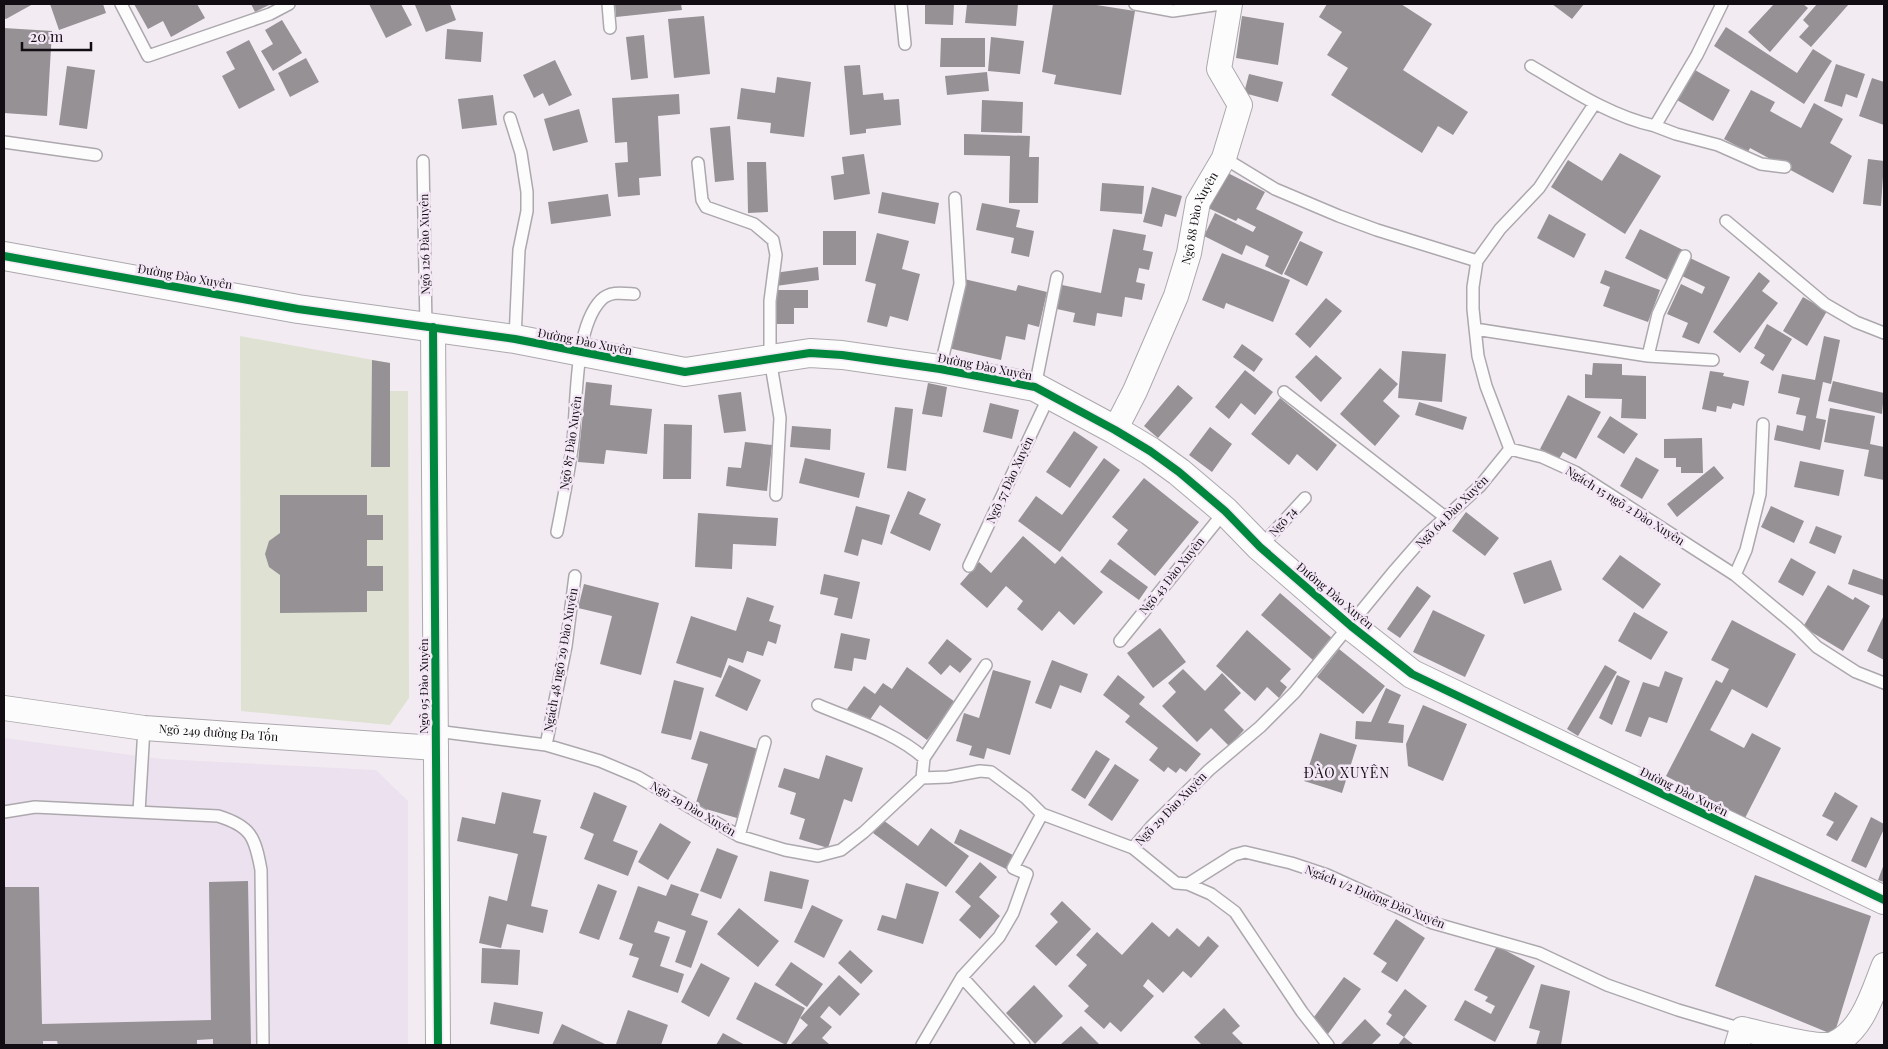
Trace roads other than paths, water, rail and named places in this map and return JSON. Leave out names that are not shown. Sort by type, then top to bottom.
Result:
[{"type":"street","name":"Ngõ 88 Đào Xuyên","points":[[1115,430],[1135,391],[1176,296],[1189,253],[1198,202],[1224,158],[1240,105],[1219,69],[1230,4]]},
{"type":"street","name":"Đường Đào Xuyên","points":[[4,256],[298,310],[515,339],[685,372],[810,353],[842,355],[940,369],[1043,391],[1115,430],[1150,451],[1179,472],[1260,547],[1351,626],[1412,674],[1884,900]]},
{"type":"street","name":"Ngõ 95 Đào Xuyên","points":[[430,327],[438,1045]]},
{"type":"street","name":"Ngõ 249 đường Đa Tốn","points":[[4,708],[144,728],[436,740]]},
{"type":"street","points":[[1739,1037],[1810,1044],[1833,1044],[1852,1029],[1860,1019],[1884,965]]},
{"type":"lane","points":[[121,4],[148,56],[270,14],[289,4]]},
{"type":"lane","points":[[608,4],[610,28]]},
{"type":"lane","points":[[901,4],[905,44]]},
{"type":"lane","points":[[1135,4],[1173,11],[1221,4]]},
{"type":"lane","points":[[1655,126],[1669,104],[1722,4]]},
{"type":"lane","points":[[1531,66],[1594,103],[1639,122],[1718,145],[1761,164],[1785,168]]},
{"type":"lane","points":[[1510,449],[1486,386],[1478,356],[1473,287],[1477,261],[1500,229],[1539,188],[1594,103]]},
{"type":"lane","points":[[510,118],[521,153],[527,192],[527,210],[518,250],[515,339]]},
{"type":"lane","points":[[4,142],[96,155]]},
{"type":"lane","points":[[1224,158],[1275,189],[1340,216],[1377,230],[1477,261]]},
{"type":"lane","name":"Ngõ 126 Đào Xuyên","points":[[423,160],[430,327]]},
{"type":"lane","points":[[698,163],[702,200],[706,207],[754,224],[773,240],[776,255],[770,301],[770,359],[780,418],[776,495]]},
{"type":"lane","points":[[940,369],[960,284],[955,198]]},
{"type":"lane","points":[[1726,221],[1825,304],[1856,322],[1884,333]]},
{"type":"lane","points":[[1648,356],[1658,314],[1685,256]]},
{"type":"lane","name":"Ngõ 57 Đào Xuyên","points":[[969,566],[1043,391],[1057,277]]},
{"type":"lane","name":"Ngõ 87 Đào Xuyên","points":[[557,532],[573,443],[582,353],[588,324],[602,299],[614,293],[634,294]]},
{"type":"lane","points":[[1475,329],[1648,356],[1713,360]]},
{"type":"lane","points":[[1284,392],[1446,516]]},
{"type":"lane","points":[[1735,575],[1746,550],[1760,494],[1763,424]]},
{"type":"lane","name":"Ngõ 64 Đào Xuyên","points":[[1351,626],[1395,570],[1446,516],[1480,486],[1510,449]]},
{"type":"lane","name":"Ngách 15 ngõ 2 Đào Xuyên","points":[[1510,449],[1542,457],[1575,472],[1735,575],[1796,626],[1816,647],[1856,672],[1884,683]]},
{"type":"lane","name":"Ngõ 74","points":[[1260,547],[1305,498]]},
{"type":"lane","name":"Ngõ 43 Đào Xuyên","points":[[1120,641],[1224,512]]},
{"type":"lane","name":"Ngách 48 ngõ 29 Đào Xuyên","points":[[546,745],[566,646],[575,576]]},
{"type":"lane","name":"Ngõ 29 Đào Xuyên","points":[[436,740],[546,745],[600,761],[638,777],[739,836],[785,850],[818,856],[841,850],[864,832],[922,778],[948,777],[980,771],[991,772],[1026,798],[1042,814],[1133,848],[1151,827],[1209,770],[1260,727],[1295,692],[1351,626]]},
{"type":"lane","points":[[922,778],[924,758],[986,665]]},
{"type":"lane","points":[[818,705],[912,747],[924,758]]},
{"type":"lane","points":[[139,812],[144,728]]},
{"type":"lane","points":[[739,836],[766,742]]},
{"type":"lane","points":[[4,812],[35,808],[218,816],[234,821],[248,830],[257,848],[260,870],[263,1045]]},
{"type":"lane","points":[[922,1045],[962,977],[999,937],[1013,913],[1027,874],[1012,868],[1042,814]]},
{"type":"lane","points":[[1133,848],[1176,882],[1188,884],[1211,894],[1235,912],[1302,1012],[1328,1045]]},
{"type":"lane","name":"Ngách 1/2 Đường Đào Xuyên","points":[[1188,884],[1234,855],[1245,852],[1291,863],[1327,875],[1433,923],[1539,953],[1607,985],[1678,1010],[1739,1037]]},
{"type":"lane","points":[[962,977],[1024,1045]]},
{"type":"district","name":"ĐÀO XUYÊN","points":[[1347,773]]}]
